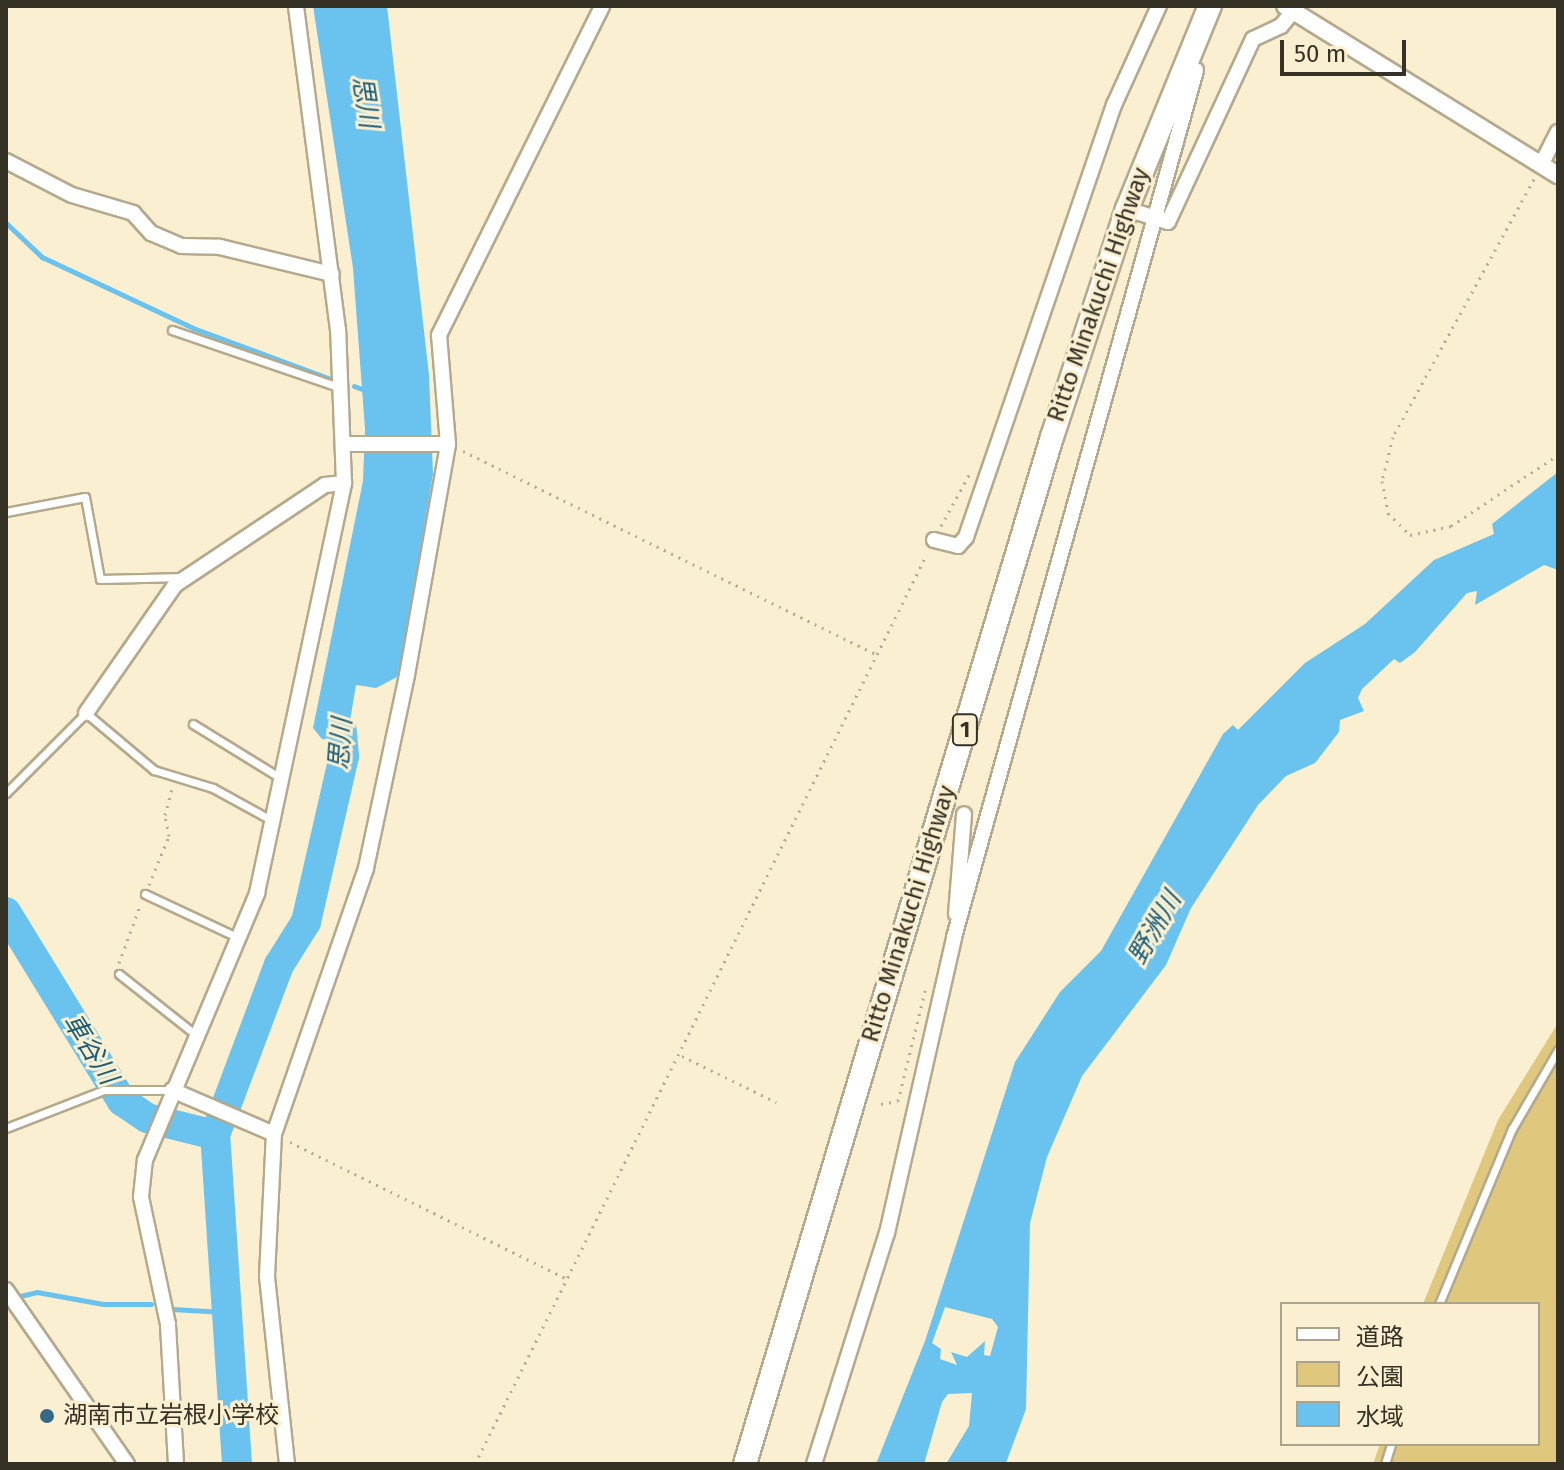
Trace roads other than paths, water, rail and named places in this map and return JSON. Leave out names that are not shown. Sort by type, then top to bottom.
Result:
[{"type":"highway","name":"Ritto Minakuchi Highway","points":[[745,1464],[1047,451],[1127,209],[1210,6]]},
{"type":"street","points":[[176,1464],[168,1324],[141,1197],[157,1124],[176,1089],[239,938],[275,823],[344,483],[348,444],[332,274],[306,120],[296,6]]},
{"type":"street","points":[[287,1464],[267,1276],[272,1133],[366,868],[443,444],[439,335],[602,6]]},
{"type":"street","points":[[934,540],[958,546],[966,537],[1114,105],[1159,6]]},
{"type":"street","points":[[1127,209],[1168,222],[1253,39],[1281,26],[1289,9],[1550,170],[1558,132]]},
{"type":"street","points":[[814,1464],[887,1233],[954,937],[1196,70]]},
{"type":"street","points":[[6,161],[72,195],[133,213],[151,233],[181,246],[220,247],[332,274]]},
{"type":"street","points":[[348,444],[443,444]]},
{"type":"street","points":[[86,713],[186,577],[325,485],[344,483]]},
{"type":"street","points":[[954,937],[964,814]]},
{"type":"street","points":[[176,1089],[272,1133]]},
{"type":"street","points":[[6,1292],[127,1464]]},
{"type":"lane","points":[[172,330],[214,340],[343,389]]},
{"type":"lane","points":[[6,512],[85,497],[100,579],[186,577]]},
{"type":"lane","points":[[6,793],[86,713],[154,770],[213,788],[275,823]]},
{"type":"lane","points":[[193,724],[285,780]]},
{"type":"lane","points":[[145,894],[239,938]]},
{"type":"lane","points":[[119,974],[196,1035]]},
{"type":"lane","points":[[1440,1302],[1512,1129],[1558,1050]]},
{"type":"lane","points":[[6,1128],[104,1090],[176,1089]]},
{"type":"water","points":[[313,6],[387,6],[429,375],[433,474],[401,665],[397,677],[376,688],[356,685],[341,774],[335,741],[322,739],[313,728],[363,481],[365,429],[353,268]]},
{"type":"water","name":"野洲川","points":[[1558,472],[1558,570],[1544,565],[1475,605],[1477,591],[1467,593],[1415,652],[1400,663],[1394,659],[1362,689],[1358,698],[1364,711],[1340,720],[1339,732],[1315,763],[1286,776],[1258,805],[1191,908],[1166,965],[1082,1076],[1047,1157],[1030,1223],[1026,1409],[1006,1463],[946,1464],[969,1426],[972,1393],[948,1394],[942,1402],[924,1464],[876,1464],[925,1341],[1015,1062],[1060,992],[1101,951],[1223,734],[1233,725],[1238,730],[1305,663],[1365,624],[1434,560],[1494,534],[1492,524]],"holes":[[[945,1307],[992,1319],[998,1327],[990,1356],[984,1355],[985,1341],[967,1357],[951,1352],[957,1365],[940,1359],[941,1349],[932,1343]]]},
{"type":"waterway","points":[[6,223],[42,257],[193,328],[333,380]]},
{"type":"waterway","points":[[354,386],[367,391]]},
{"type":"waterway","name":"思川","points":[[237,1464],[215,1135],[279,965],[306,922],[344,756],[342,731]]},
{"type":"waterway","name":"車谷川","points":[[6,912],[122,1101],[147,1118],[215,1135]]},
{"type":"waterway","points":[[20,1296],[37,1292],[103,1304],[151,1304]]},
{"type":"waterway","points":[[172,1309],[224,1312]]},
{"type":"place","name":"湖南市立岩根小学校","points":[[47,1416]]}]
